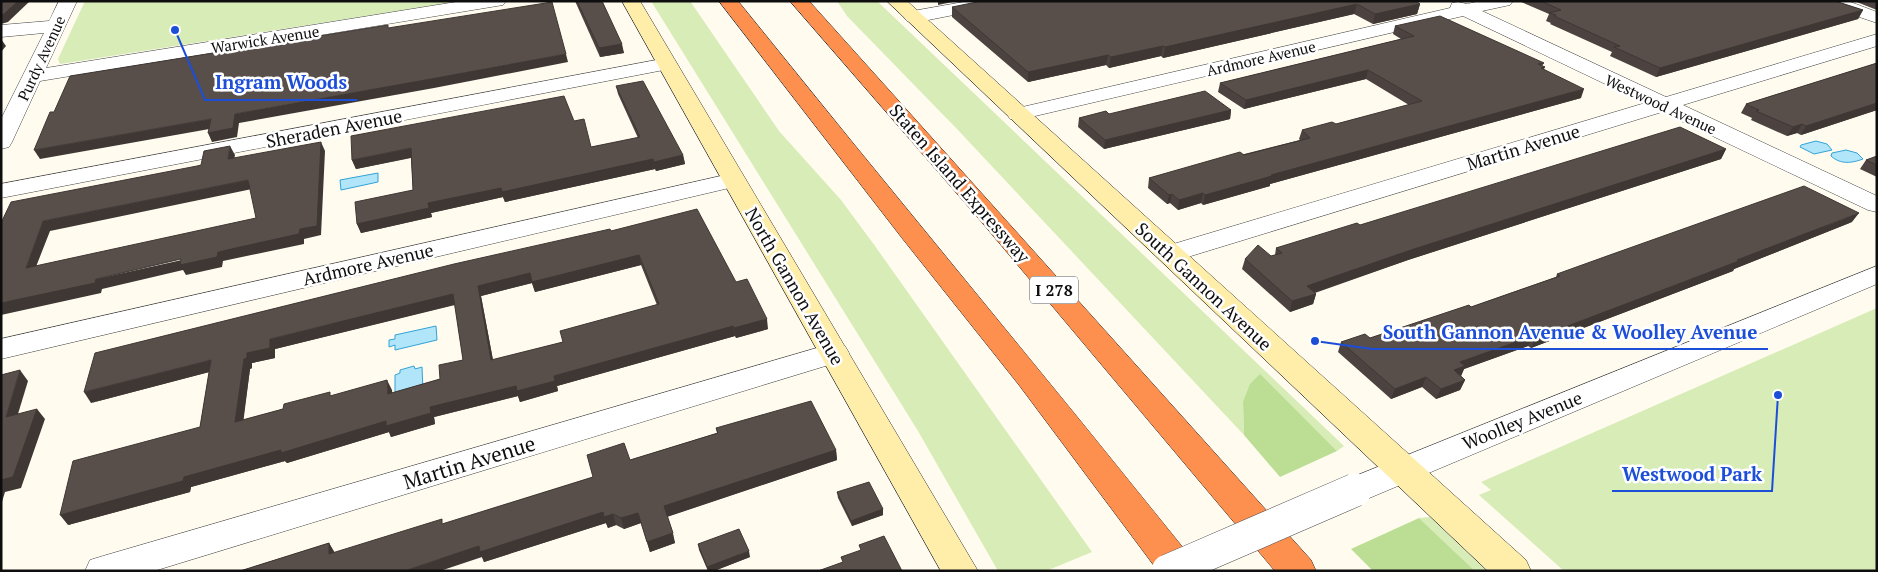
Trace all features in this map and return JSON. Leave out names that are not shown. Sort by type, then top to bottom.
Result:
[{"type":"highway","points":[[728,1],[911,233],[1036,386],[1180,571]]},
{"type":"highway","name":"Staten Island Expressway","points":[[799,1],[1000,228],[1298,571]]},
{"type":"main road","name":"North Gannon Avenue","points":[[631,1],[960,571]]},
{"type":"main road","name":"South Gannon Avenue","points":[[905,9],[1513,571]]},
{"type":"street","name":"Purdy Avenue","points":[[1,142],[68,1]]},
{"type":"street","name":"Warwick Avenue","points":[[32,76],[497,1]]},
{"type":"street","points":[[905,9],[999,1]]},
{"type":"street","name":"Westwood Avenue","points":[[1445,1],[1877,205]]},
{"type":"street","name":"Ardmore Avenue","points":[[1018,114],[1504,1]]},
{"type":"street","points":[[1830,1],[1877,18]]},
{"type":"street","points":[[1,31],[55,26]]},
{"type":"street","name":"Martin Avenue","points":[[1169,254],[1877,40]]},
{"type":"street","name":"Sheraden Avenue","points":[[1,191],[667,64]]},
{"type":"street","name":"Ardmore Avenue","points":[[1,349],[734,180]]},
{"type":"street","name":"Woolley Avenue","points":[[1168,571],[1355,490],[1877,274]]},
{"type":"street","name":"Martin Avenue","points":[[104,571],[834,353]]},
{"type":"green space","points":[[85,1],[460,1],[60,64],[58,59]]},
{"type":"green space","points":[[651,1],[690,1],[779,131],[841,200],[875,246],[1092,552],[1046,571],[998,571],[918,431]]},
{"type":"green space","points":[[837,1],[877,1],[1344,446],[1337,451],[1260,375],[1243,402],[1244,435],[957,129],[847,16]]},
{"type":"green space","points":[[1877,308],[1877,571],[1564,571],[1479,495],[1491,490],[1481,482]]},
{"type":"green space","points":[[1260,374],[1337,451],[1280,477],[1244,435],[1243,402],[1250,384]]},
{"type":"green space","points":[[1430,517],[1487,571],[1475,571],[1419,518]]},
{"type":"green space","points":[[1419,518],[1475,571],[1373,571],[1351,549]]},
{"type":"water","points":[[1816,141],[1827,144],[1832,150],[1814,154],[1800,147],[1801,145]]},
{"type":"water","points":[[1846,150],[1857,153],[1863,159],[1847,162],[1839,161],[1831,156],[1832,153]]},
{"type":"water","points":[[378,173],[378,182],[341,190],[340,180]]},
{"type":"water","points":[[436,326],[437,340],[395,350],[395,345],[389,347],[389,340],[395,339],[395,335]]},
{"type":"water","points":[[414,366],[415,369],[422,367],[423,391],[395,398],[395,375],[400,373],[400,370]]},
{"type":"building","points":[[1,1],[18,1],[1,15]]},
{"type":"building","points":[[577,1],[602,1],[622,44],[599,48]]},
{"type":"building","points":[[982,1],[1416,1],[1420,4],[1375,14],[1357,4],[1165,47],[1111,57],[1108,55],[1028,72],[952,7]]},
{"type":"building","points":[[1541,1],[1835,1],[1863,10],[1660,68],[1614,47],[1620,46],[1554,16],[1556,15],[1549,13],[1561,10]]},
{"type":"building","points":[[552,2],[566,54],[235,114],[233,128],[208,133],[211,119],[34,150],[50,112],[54,112],[70,76],[388,25],[388,28]]},
{"type":"building","points":[[1440,16],[1544,63],[1538,64],[1545,67],[1541,68],[1584,89],[1205,195],[1203,193],[1179,200],[1172,194],[1169,195],[1149,178],[1240,152],[1244,155],[1310,138],[1302,130],[1332,122],[1336,124],[1422,101],[1368,70],[1246,100],[1220,83],[1414,36],[1395,26]]},
{"type":"building","points":[[1877,63],[1877,103],[1806,126],[1802,124],[1793,127],[1756,111],[1759,110],[1746,104]]},
{"type":"building","points":[[643,81],[683,155],[654,162],[653,159],[502,192],[501,188],[428,203],[429,208],[357,224],[355,202],[413,190],[411,148],[352,160],[351,136],[564,96],[574,121],[584,119],[591,147],[640,137],[616,86]]},
{"type":"building","points":[[1205,91],[1231,110],[1105,140],[1079,118],[1106,111],[1109,114]]},
{"type":"building","points":[[1680,127],[1726,149],[1411,250],[1307,286],[1316,294],[1292,301],[1245,259],[1258,245],[1271,256],[1282,253],[1276,248],[1357,223],[1360,225]]},
{"type":"building","points":[[321,142],[317,226],[300,229],[299,234],[218,252],[217,257],[180,265],[181,259],[96,279],[95,283],[1,303],[1,223],[11,202],[201,165],[204,151],[230,146],[228,159]],"holes":[[[248,180],[256,218],[26,268],[43,221]]]},
{"type":"building","points":[[1877,156],[1877,165],[1866,160]]},
{"type":"building","points":[[1804,186],[1859,213],[1536,338],[1533,336],[1460,362],[1465,366],[1454,370],[1465,380],[1441,389],[1426,377],[1395,389],[1341,342],[1365,334],[1370,338],[1469,305],[1471,307],[1560,276],[1557,274]]},
{"type":"building","points":[[697,209],[736,282],[747,279],[767,319],[734,328],[733,326],[554,376],[555,381],[517,391],[516,386],[430,407],[431,413],[386,426],[386,421],[281,453],[281,450],[184,477],[183,481],[60,515],[73,461],[200,427],[211,360],[84,392],[95,353],[454,264],[610,229],[611,231]],"holes":[[[639,255],[659,304],[560,331],[563,342],[491,360],[478,286],[530,273],[532,282]],[[453,294],[463,360],[439,365],[440,379],[388,394],[387,380],[330,396],[330,392],[284,404],[283,409],[235,422],[244,359],[247,358],[247,353],[270,348],[270,339]]]},
{"type":"building","points":[[20,370],[6,417],[37,409],[13,477],[1,480],[1,375]]},
{"type":"building","points":[[811,401],[836,450],[664,506],[673,533],[647,542],[638,513],[621,518],[613,514],[604,517],[603,512],[480,552],[479,546],[407,571],[240,571],[329,543],[329,554],[442,519],[442,524],[593,477],[587,455],[624,443],[630,460],[718,433],[716,428]]},
{"type":"building","points":[[869,482],[883,509],[851,521],[837,492]]},
{"type":"building","points":[[739,529],[749,551],[707,567],[698,544]]},
{"type":"building","points":[[884,536],[902,571],[818,571],[843,562],[841,557],[861,550],[859,545]]},
{"type":"place","name":"Ingram Woods","points":[[175,30]]},
{"type":"place","name":"South Gannon Avenue & Woolley Avenue","points":[[1315,341]]},
{"type":"place","name":"Westwood Park","points":[[1778,395]]}]
